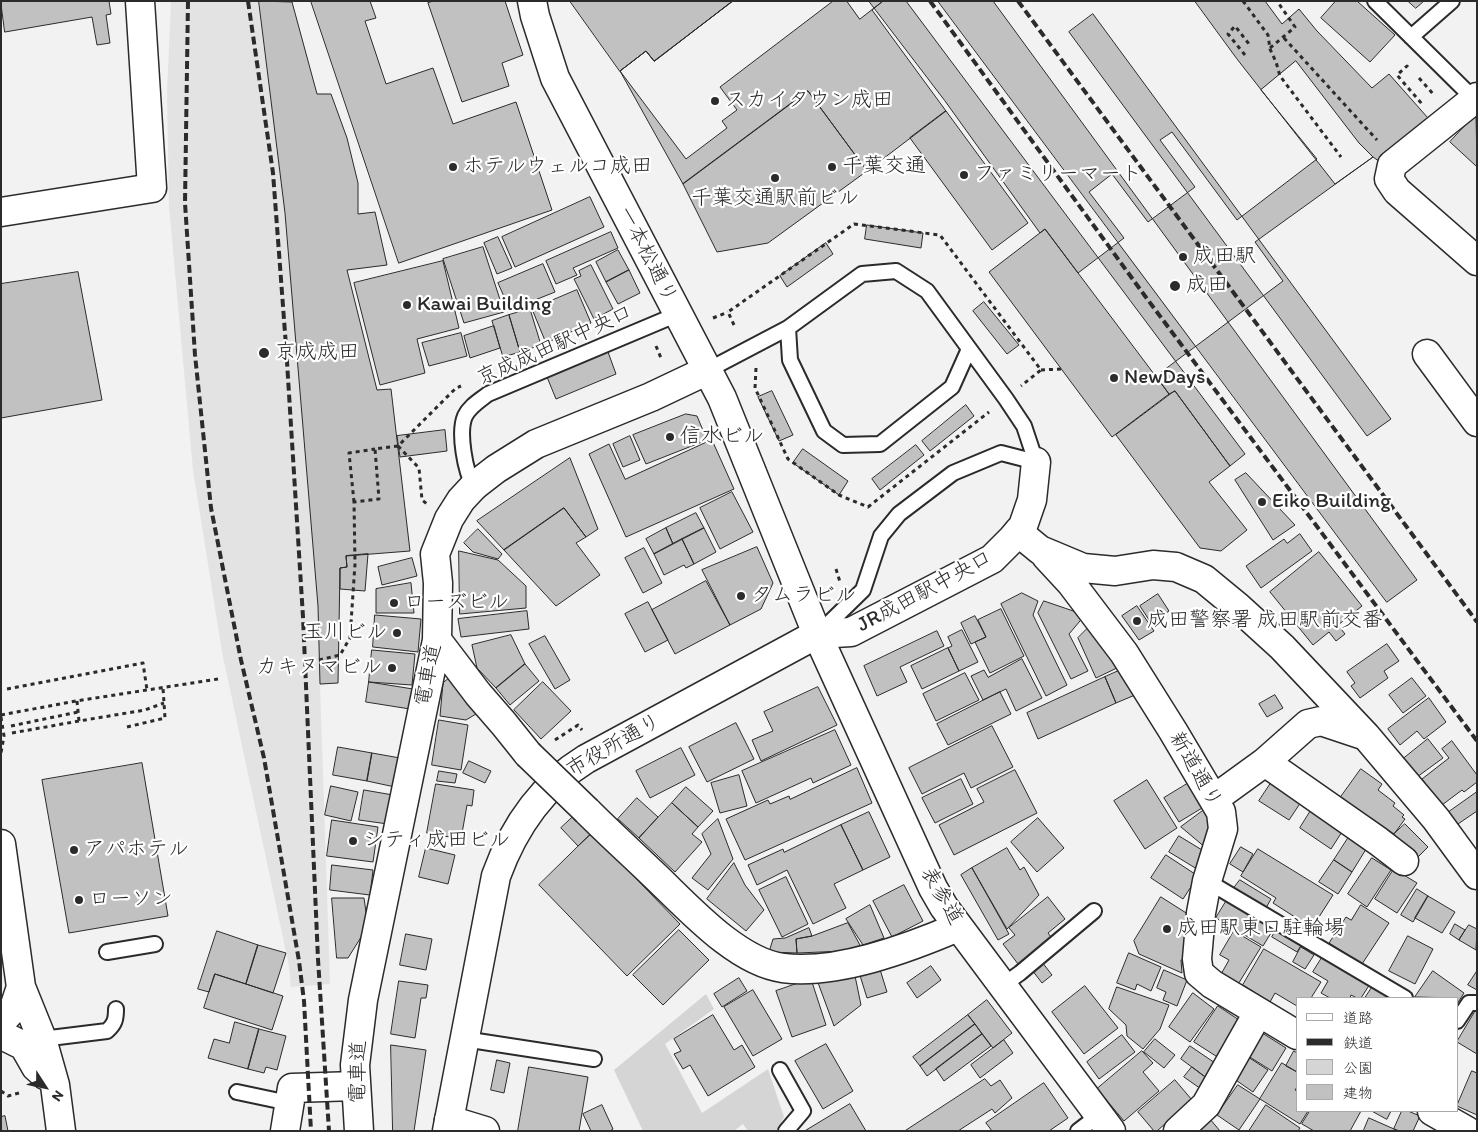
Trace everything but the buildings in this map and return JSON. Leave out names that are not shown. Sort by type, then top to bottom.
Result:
[{"type":"street","points":[[1,212],[152,188],[140,1]]},
{"type":"street","name":"一本松通り","points":[[532,1],[555,78],[722,398],[816,634]]},
{"type":"street","points":[[1476,99],[1392,165],[1389,178],[1398,191],[1477,261]]},
{"type":"street","points":[[1427,354],[1477,422]]},
{"type":"street","name":"電車道","points":[[360,1131],[355,1065],[363,1000],[437,640],[438,583],[435,554],[449,519],[461,500],[474,486],[496,469],[536,444],[651,397],[708,370]]},
{"type":"street","name":"JR成田駅中央口","points":[[816,634],[851,632],[992,559],[1023,526],[1032,500],[1036,462]]},
{"type":"street","points":[[1018,532],[1040,550],[1083,568],[1116,571],[1153,565],[1176,567],[1204,579],[1282,647],[1366,736],[1436,819],[1477,875]]},
{"type":"street","name":"新道通り","points":[[1040,550],[1071,584],[1124,653],[1221,812],[1223,829],[1207,881],[1201,912],[1197,959],[1200,973],[1212,984],[1296,1034]]},
{"type":"street","name":"表参道","points":[[816,634],[933,888],[958,927],[1002,986],[1096,1126]]},
{"type":"street","name":"市役所通り","points":[[448,1125],[496,876],[502,858],[519,826],[544,794],[571,769],[586,759],[816,634]]},
{"type":"street","points":[[437,640],[478,694],[528,754],[702,921],[730,944],[755,960],[781,968],[795,969],[858,962],[933,938],[958,927]]},
{"type":"street","points":[[1214,799],[1265,762],[1308,724],[1322,721],[1366,736]]},
{"type":"street","points":[[1265,762],[1404,861]]},
{"type":"street","points":[[2,859],[6,904],[20,987],[42,1039],[55,1084],[60,1131]]},
{"type":"street","points":[[1,1022],[14,1008],[20,987]]},
{"type":"street","points":[[1178,1131],[1206,1105],[1258,1013]]},
{"type":"street","points":[[1,1036],[24,1046],[36,1067],[55,1084]]},
{"type":"street","points":[[286,1131],[292,1088],[356,1086]]},
{"type":"street","points":[[1434,1112],[1467,1131]]},
{"type":"street","points":[[448,1125],[485,1131]]},
{"type":"lane","points":[[1375,1],[1476,99]]},
{"type":"lane","points":[[1411,37],[1452,1]]},
{"type":"lane","name":"JR成田駅中央口","points":[[708,370],[788,328],[862,274],[896,271],[927,291],[1024,426],[1036,462]]},
{"type":"lane","name":"京成成田駅中央口","points":[[474,486],[469,478],[463,454],[464,417],[473,405],[488,394],[678,314]]},
{"type":"lane","points":[[788,328],[790,360],[824,431],[843,445],[880,444],[952,387],[969,349]]},
{"type":"lane","name":"JR成田駅中央口","points":[[816,634],[863,590],[881,536],[899,514],[953,473],[1001,452],[1036,462]]},
{"type":"lane","points":[[1207,881],[1403,997]]},
{"type":"lane","points":[[1002,986],[1094,911]]},
{"type":"lane","points":[[107,952],[155,944]]},
{"type":"lane","points":[[1458,1019],[1469,1003],[1477,1003]]},
{"type":"lane","points":[[42,1039],[107,1031],[116,1020],[116,1009]]},
{"type":"lane","points":[[464,1039],[594,1059]]},
{"type":"lane","points":[[780,1070],[803,1111],[786,1131]]},
{"type":"lane","points":[[237,1092],[289,1103]]},
{"type":"path","points":[[1243,1],[1268,35],[1270,49],[1280,76],[1341,157]]},
{"type":"path","points":[[1270,49],[1295,27],[1277,1]]},
{"type":"path","points":[[1245,55],[1228,34],[1235,26],[1249,44]]},
{"type":"path","points":[[1284,38],[1382,144]]},
{"type":"path","points":[[1415,111],[1422,104],[1397,75],[1407,66],[1432,92]]},
{"type":"path","points":[[713,318],[728,312]]},
{"type":"path","points":[[655,343],[661,358]]},
{"type":"path","points":[[1041,370],[1061,369]]},
{"type":"path","points":[[320,660],[340,656],[350,638],[355,564],[354,502],[349,453],[398,446],[420,468],[422,500]]},
{"type":"path","points":[[354,502],[380,498],[375,449]]},
{"type":"path","points":[[836,569],[842,588]]},
{"type":"path","points":[[7,689],[143,663],[147,690]]},
{"type":"path","points":[[1,753],[4,736],[1,716],[77,701],[218,679]]},
{"type":"path","points":[[126,727],[165,718],[163,688]]},
{"type":"path","points":[[77,701],[79,721]]},
{"type":"path","points":[[12,733],[145,710],[164,703]]},
{"type":"path","points":[[11,726],[78,712]]},
{"type":"path","points":[[1,1091],[8,1096],[19,1094]]},
{"type":"shaded area","points":[[171,1],[292,2],[317,93],[331,94],[347,138],[358,183],[358,213],[375,212],[387,265],[347,271],[377,390],[391,389],[410,551],[368,554],[365,591],[340,589],[338,683],[320,685],[330,984],[291,987],[289,966],[222,652],[193,470],[169,206],[167,92]]},
{"type":"green space","points":[[706,994],[714,1009],[665,1044],[702,1113],[768,1069],[784,1117],[776,1131],[748,1131],[743,1124],[734,1131],[643,1131],[614,1070]]},
{"type":"railway","points":[[188,1],[185,203],[195,355],[211,508],[241,660],[264,758],[299,961],[304,1001],[311,1131]]},
{"type":"railway","points":[[248,1],[273,173],[286,346],[303,617],[318,959],[329,1131]]},
{"type":"railway","points":[[930,1],[1145,296],[1477,741]]},
{"type":"railway","points":[[1018,1],[1477,622]]},
{"type":"place","name":"スカイタウン成田","points":[[715,101]]},
{"type":"place","name":"ホテルウェルコ成田","points":[[453,167]]},
{"type":"place","name":"千葉交通","points":[[832,167]]},
{"type":"place","name":"ファミリーマート","points":[[964,175]]},
{"type":"place","name":"千葉交通駅前ビル","points":[[775,178]]},
{"type":"place","name":"成田駅","points":[[1183,257]]},
{"type":"place","name":"成田","points":[[1175,286]]},
{"type":"place","name":"Kawai Building","points":[[407,305]]},
{"type":"place","name":"京成成田","points":[[264,353]]},
{"type":"place","name":"NewDays","points":[[1114,378]]},
{"type":"place","name":"信水ビル","points":[[670,437]]},
{"type":"place","name":"Eiko Building","points":[[1262,502]]},
{"type":"place","name":"タムラビル","points":[[741,596]]},
{"type":"place","name":"ローズビル","points":[[394,603]]},
{"type":"place","name":"成田警察署 成田駅前交番","points":[[1137,621]]},
{"type":"place","name":"玉川ビル","points":[[397,633]]},
{"type":"place","name":"カキヌマビル","points":[[392,668]]},
{"type":"place","name":"シティ成田ビル","points":[[353,841]]},
{"type":"place","name":"アパホテル","points":[[74,850]]},
{"type":"place","name":"ローソン","points":[[79,900]]},
{"type":"place","name":"成田駅東口駐輪場","points":[[1167,929]]}]
